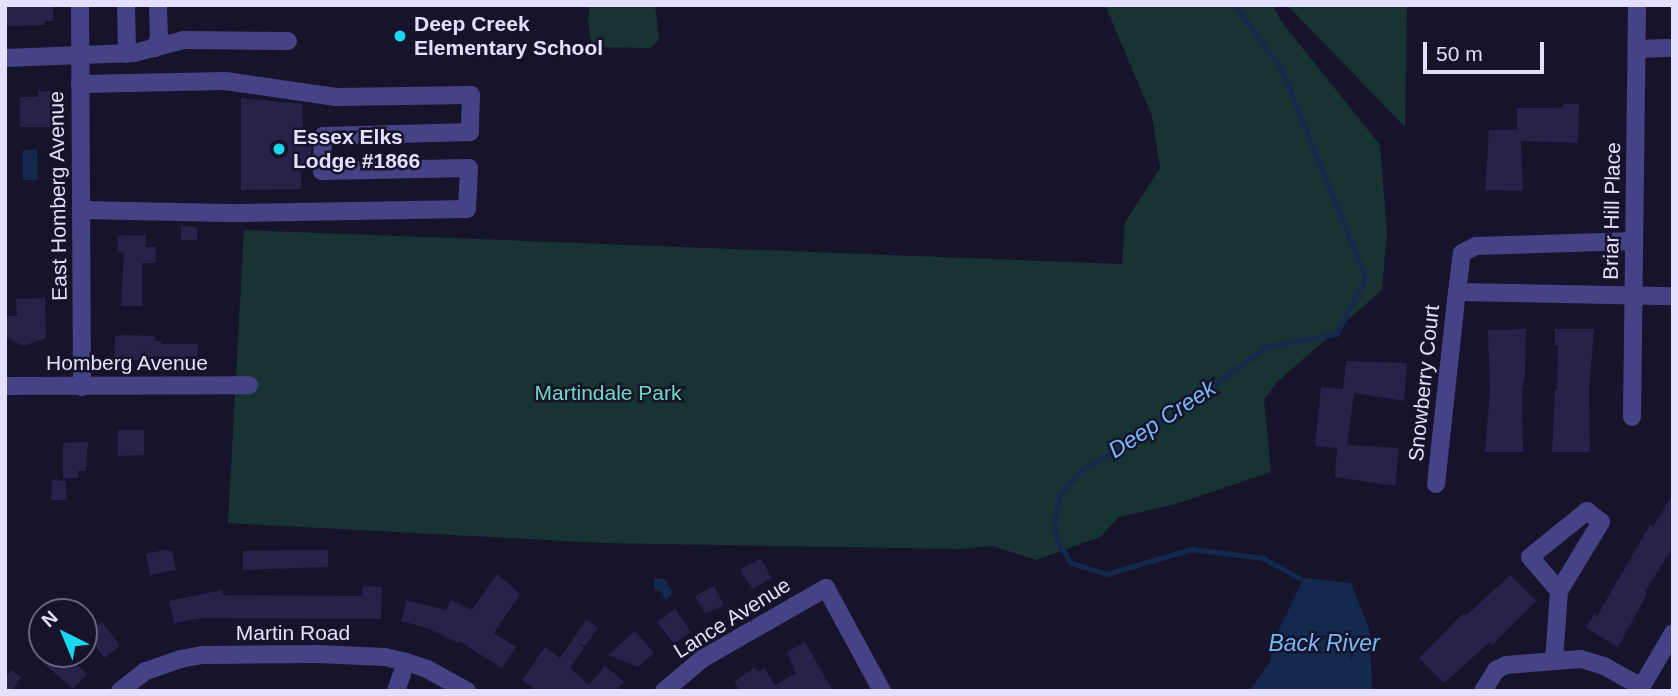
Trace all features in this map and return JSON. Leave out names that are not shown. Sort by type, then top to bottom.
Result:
[{"type":"street","name":"East Homberg Avenue","points":[[80,5],[82,387]]},
{"type":"street","points":[[126,5],[127,54]]},
{"type":"street","points":[[155,48],[159,37],[158,5]]},
{"type":"street","name":"Briar Hill Place","points":[[1632,417],[1637,5]]},
{"type":"street","points":[[5,58],[79,58],[127,54],[184,40],[288,41]]},
{"type":"street","points":[[1637,49],[1673,48]]},
{"type":"street","points":[[80,84],[225,81],[336,97],[471,95],[470,132],[323,136],[322,171],[470,168],[467,209],[227,213],[81,210]]},
{"type":"street","points":[[1457,292],[1462,253],[1476,246],[1633,241]]},
{"type":"street","name":"Snowberry Court","points":[[1436,484],[1457,292],[1673,296]]},
{"type":"street","name":"Homberg Avenue","points":[[5,386],[249,385]]},
{"type":"street","name":"Lance Avenue","points":[[664,691],[702,659],[826,587],[882,691]]},
{"type":"street","points":[[1554,661],[1559,592]]},
{"type":"street","points":[[1483,691],[1496,670],[1506,665],[1581,659],[1640,689],[1673,633]]},
{"type":"street","name":"Martin Road","points":[[120,691],[146,671],[203,655],[364,656],[406,662],[427,669],[467,691]]},
{"type":"street","points":[[396,691],[406,662]]},
{"type":"green space","points":[[590,5],[655,5],[659,40],[651,48],[592,47],[588,22]]},
{"type":"green space","name":"Martindale Park","points":[[1105,5],[1273,5],[1281,21],[1380,145],[1387,233],[1382,290],[1276,383],[1264,400],[1271,472],[1176,504],[1119,517],[1100,537],[1036,560],[993,546],[959,549],[604,543],[228,523],[244,230],[1122,264],[1125,222],[1160,168],[1152,116]]},
{"type":"green space","points":[[1287,5],[1407,5],[1405,127]]},
{"type":"water","points":[[37,149],[38,180],[23,180],[23,150]]},
{"type":"water","points":[[654,578],[665,579],[673,593],[666,601],[661,592],[654,588]]},
{"type":"water","name":"Back River","points":[[1304,578],[1351,583],[1370,631],[1372,691],[1250,691],[1270,661],[1277,633]]},
{"type":"building","points":[[5,5],[53,5],[53,21],[45,21],[45,25],[5,26]]},
{"type":"building","points":[[38,91],[57,91],[58,127],[20,127],[20,97],[38,97]]},
{"type":"building","name":"Essex Elks Lodge #1866","points":[[241,98],[302,104],[304,144],[311,145],[311,166],[301,166],[301,189],[241,190]]},
{"type":"building","points":[[1563,104],[1579,104],[1578,143],[1521,141],[1523,191],[1485,190],[1489,130],[1517,130],[1517,108],[1552,108],[1563,107]]},
{"type":"building","points":[[181,226],[197,227],[197,240],[181,240]]},
{"type":"building","points":[[146,235],[145,247],[156,247],[155,263],[142,263],[142,306],[121,306],[124,253],[118,252],[118,236]]},
{"type":"building","points":[[45,298],[46,338],[23,346],[5,337],[5,316],[17,316],[16,299]]},
{"type":"building","points":[[1526,329],[1522,391],[1523,452],[1485,452],[1490,391],[1488,330]]},
{"type":"building","points":[[1555,329],[1594,329],[1589,391],[1590,452],[1552,452],[1557,390],[1558,345],[1555,345]]},
{"type":"building","points":[[155,336],[155,341],[162,341],[161,344],[198,344],[197,372],[180,372],[180,357],[155,356],[155,360],[114,359],[115,337]]},
{"type":"building","points":[[1346,361],[1407,363],[1404,401],[1354,393],[1347,445],[1399,448],[1395,486],[1335,477],[1337,448],[1315,446],[1321,387],[1343,389]]},
{"type":"building","points":[[118,430],[144,430],[144,455],[118,456]]},
{"type":"building","points":[[88,442],[86,471],[78,471],[78,478],[63,478],[63,443]]},
{"type":"building","points":[[52,480],[66,481],[66,500],[51,500]]},
{"type":"building","points":[[1673,494],[1673,547],[1645,592],[1647,594],[1618,647],[1586,628],[1594,614],[1597,616],[1650,525],[1653,527]]},
{"type":"building","points":[[328,550],[328,567],[243,570],[243,551]]},
{"type":"building","points":[[172,551],[176,570],[150,575],[146,554]]},
{"type":"building","points":[[761,559],[772,578],[752,589],[740,569]]},
{"type":"building","points":[[497,574],[520,594],[494,633],[516,647],[502,668],[459,641],[458,643],[427,628],[401,621],[406,600],[446,610],[451,600],[472,610]]},
{"type":"building","points":[[1510,575],[1536,601],[1492,645],[1490,642],[1444,683],[1419,658],[1463,613],[1466,616]]},
{"type":"building","points":[[363,586],[382,587],[381,619],[202,618],[174,623],[169,601],[222,590],[222,595],[362,596]]},
{"type":"building","points":[[714,586],[724,605],[705,614],[695,596]]},
{"type":"building","points":[[675,609],[691,632],[674,644],[657,622]]},
{"type":"building","points":[[586,620],[598,628],[585,646],[578,643],[584,648],[570,668],[589,685],[605,666],[624,682],[616,691],[537,691],[522,680],[545,647],[560,658]]},
{"type":"building","points":[[102,622],[120,646],[104,658],[98,650],[98,625]]},
{"type":"building","points":[[635,631],[654,653],[638,667],[608,655]]},
{"type":"building","points":[[805,642],[833,691],[740,691],[734,682],[754,668],[759,672],[764,668],[775,685],[796,673],[787,652]]},
{"type":"building","points":[[49,668],[80,668],[87,674],[73,689]]},
{"type":"building","points":[[11,670],[21,677],[12,691],[5,691],[5,678]]},
{"type":"waterway","name":"Deep Creek","points":[[1235,5],[1281,68],[1366,277],[1337,334],[1267,347],[1169,418],[1080,472],[1060,496],[1055,518],[1056,538],[1071,563],[1106,574],[1192,549],[1263,558],[1307,582]]},
{"type":"place","name":"Deep Creek Elementary School","points":[[400,36]]},
{"type":"place","name":"Essex Elks Lodge #1866","points":[[279,149]]}]
